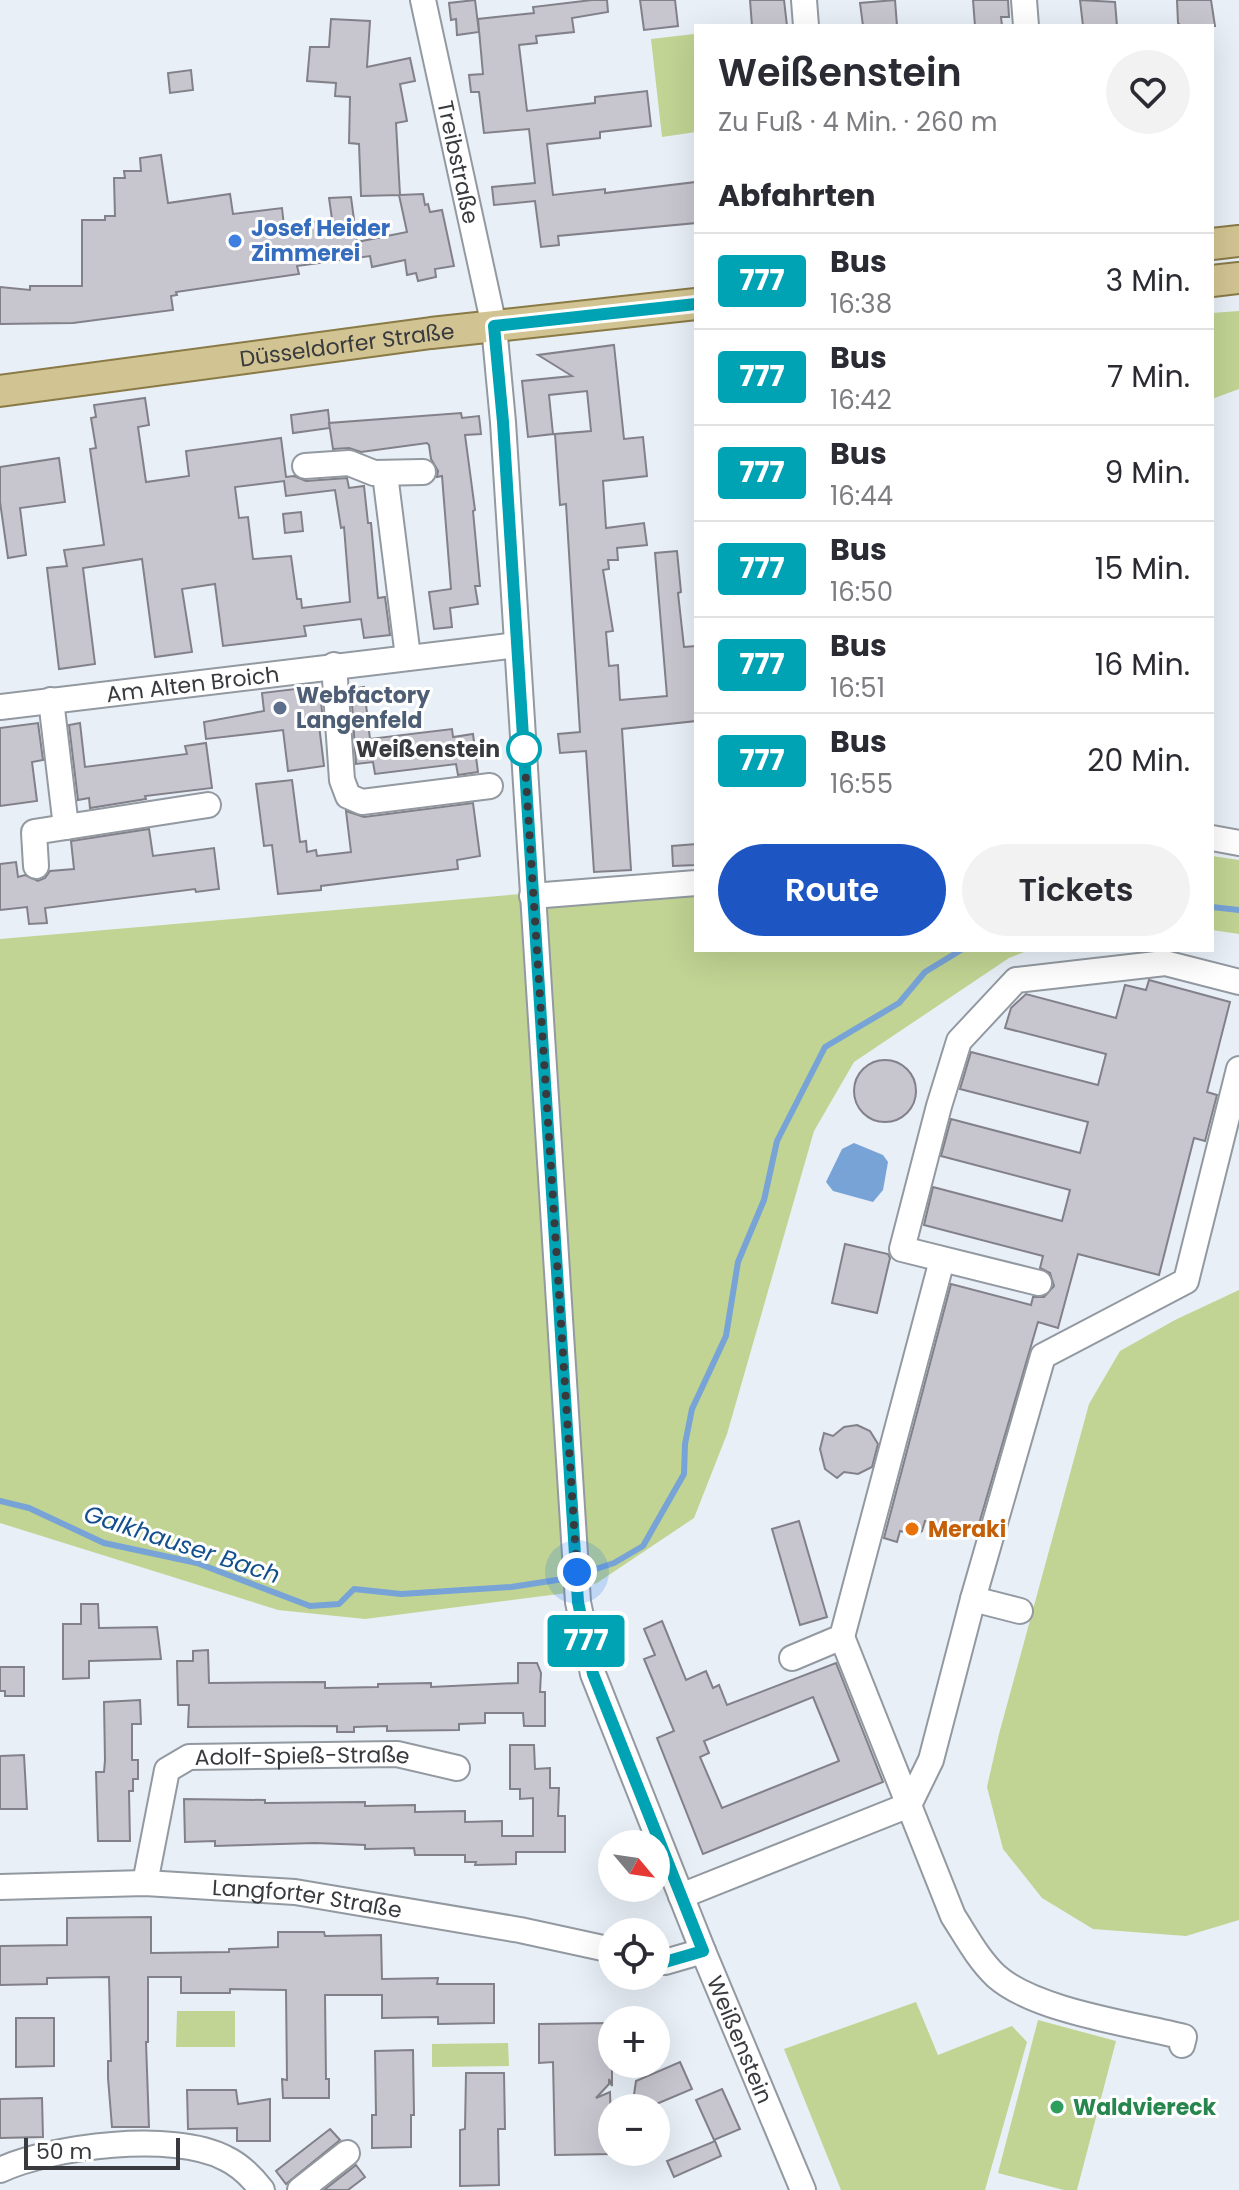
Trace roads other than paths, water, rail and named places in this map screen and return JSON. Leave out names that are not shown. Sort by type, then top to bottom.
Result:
[{"type":"main road","points":[[1214,244],[1239,241]]},
{"type":"main road","points":[[1214,281],[1239,278]]},
{"type":"main road","name":"Düsseldorfer Straße","points":[[0,391],[494,326],[694,304]]},
{"type":"street","name":"Treibstraße","points":[[423,0],[494,326]]},
{"type":"street","points":[[804,0],[806,24]]},
{"type":"street","points":[[1024,0],[1026,24]]},
{"type":"street","name":"Weißenstein","points":[[494,326],[578,1602],[593,1674],[703,1951],[803,2190]]},
{"type":"street","points":[[305,466],[349,463],[374,473],[423,472]]},
{"type":"street","points":[[385,474],[408,657]]},
{"type":"street","name":"Am Alten Broich","points":[[0,707],[517,645]]},
{"type":"street","points":[[334,665],[342,780],[348,796],[362,802],[490,786]]},
{"type":"street","points":[[51,700],[66,827]]},
{"type":"street","points":[[36,866],[34,832],[208,805]]},
{"type":"street","points":[[1214,838],[1239,843]]},
{"type":"street","points":[[532,896],[694,883]]},
{"type":"street","points":[[1039,1283],[902,1249],[959,1041],[1016,980],[1165,963],[1239,982]]},
{"type":"street","points":[[681,1896],[909,1805],[931,1760],[973,1599],[1043,1356],[1186,1281],[1239,1069]]},
{"type":"street","points":[[942,1260],[842,1637],[953,1916],[975,1951],[997,1977],[1028,1996],[1184,2037],[1182,2045]]},
{"type":"street","points":[[973,1599],[1020,1611]]},
{"type":"street","points":[[792,1658],[842,1637]]},
{"type":"street","name":"Adolf-Spieß-Straße","points":[[145,1883],[167,1770],[189,1757],[397,1754],[457,1768]]},
{"type":"street","name":"Langforter Straße","points":[[0,1887],[145,1883],[295,1892],[520,1930],[598,1947]]},
{"type":"street","points":[[670,1961],[703,1951]]},
{"type":"street","points":[[0,2170],[20,2161],[85,2146],[173,2144],[223,2156],[252,2177],[262,2190]]},
{"type":"street","points":[[300,2190],[347,2153]]},
{"type":"water","points":[[854,1143],[883,1155],[888,1162],[883,1190],[873,1202],[833,1191],[826,1182],[842,1149]]},
{"type":"waterway","name":"Galkhauser Bach","points":[[1214,907],[1239,910]]},
{"type":"waterway","name":"Galkhauser Bach","points":[[581,1574],[614,1563],[643,1546],[684,1474],[685,1444],[692,1409],[726,1336],[738,1262],[764,1200],[777,1141],[825,1047],[899,1003],[925,972],[958,952]]},
{"type":"waterway","name":"Galkhauser Bach","points":[[0,1501],[29,1508],[104,1543],[197,1563],[310,1606],[339,1604],[354,1589],[401,1594],[511,1587],[570,1578]]},
{"type":"place","name":"Josef Heider Zimmerei","points":[[235,241]]},
{"type":"place","name":"Webfactory Langenfeld","points":[[280,708]]},
{"type":"place","name":"Weißenstein","points":[[524,749]]},
{"type":"place","name":"Meraki","points":[[912,1529]]},
{"type":"place","name":"Waldviereck","points":[[1057,2107]]}]
